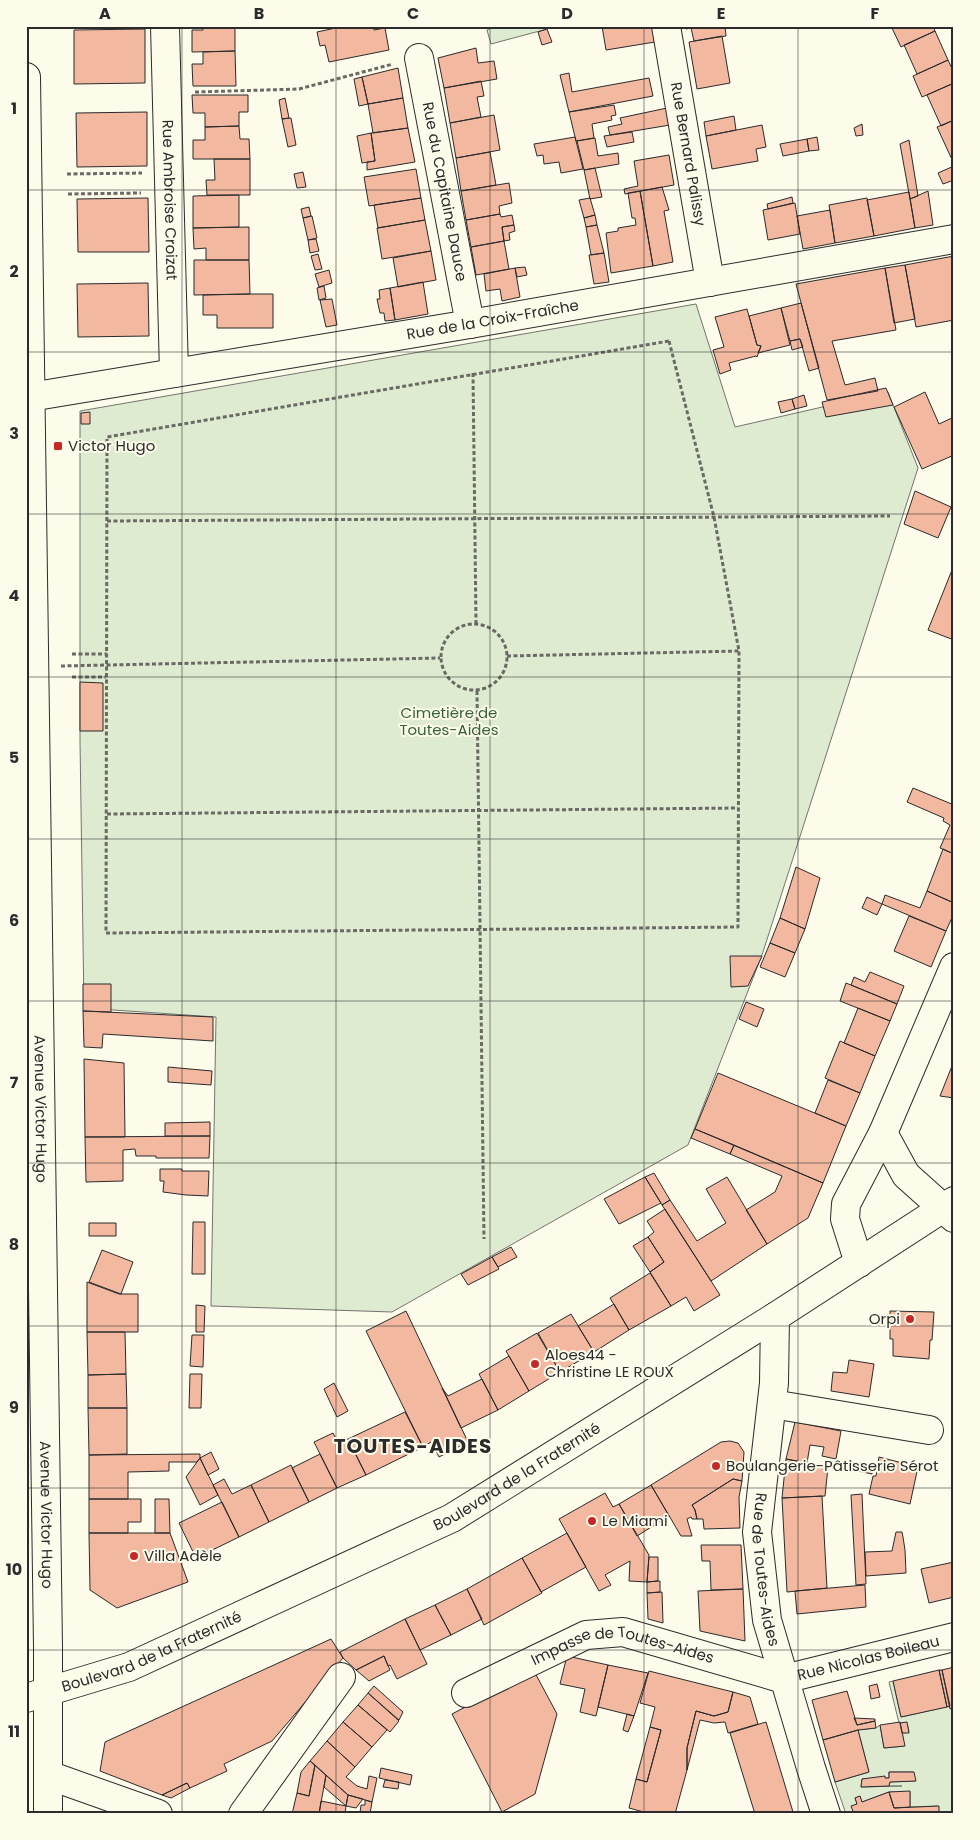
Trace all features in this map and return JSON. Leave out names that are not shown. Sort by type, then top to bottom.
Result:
[{"type":"street","name":"Rue Ambroise Croizat","points":[[165,26],[174,373]]},
{"type":"street","name":"Rue Bernard Palissy","points":[[666,26],[710,282]]},
{"type":"street","name":"Rue du Capitaine Dauce","points":[[420,58],[470,324]]},
{"type":"street","name":"Avenue Victor Hugo","points":[[26,77],[34,667],[31,746],[48,1647],[37,1695],[48,1775],[48,1814]]},
{"type":"street","name":"Rue de la Croix-Fraîche","points":[[30,397],[470,324],[954,239]]},
{"type":"street","points":[[859,1263],[846,1219],[846,1204],[883,1132],[954,967]]},
{"type":"street","points":[[883,1132],[906,1176],[950,1209]]},
{"type":"street","name":"Boulevard de la Fraternité","points":[[37,1695],[129,1667],[452,1518],[859,1263],[950,1209]]},
{"type":"street","name":"Rue de Toutes-Aides","points":[[775,1317],[774,1383],[757,1532],[767,1620],[826,1814]]},
{"type":"street","points":[[772,1404],[929,1430]]},
{"type":"street","name":"Impasse de Toutes-Aides","points":[[466,1694],[586,1635],[623,1632],[784,1678]]},
{"type":"street","name":"Rue Nicolas Boileau","points":[[784,1678],[954,1637]]},
{"type":"street","points":[[243,1814],[341,1677]]},
{"type":"street","points":[[48,1775],[158,1814]]},
{"type":"path","points":[[167,94],[299,89],[420,58]]},
{"type":"path","points":[[67,174],[127,173]]},
{"type":"path","points":[[68,194],[128,193]]},
{"type":"path","points":[[669,341],[714,516],[739,651],[738,927],[106,933],[107,437],[473,373],[669,341]]},
{"type":"path","points":[[473,373],[476,624]]},
{"type":"path","points":[[107,521],[890,516]]},
{"type":"path","points":[[476,624],[492,629],[498,634],[506,648],[507,656],[507,665],[499,680],[485,689],[477,690],[459,687],[452,682],[442,667],[440,658],[444,642],[454,630],[461,626],[476,624]]},
{"type":"path","points":[[507,656],[739,651]]},
{"type":"path","points":[[72,654],[106,654]]},
{"type":"path","points":[[34,667],[440,658]]},
{"type":"path","points":[[72,677],[106,677]]},
{"type":"path","points":[[477,690],[484,1239]]},
{"type":"path","points":[[106,814],[738,808]]},
{"type":"green space","points":[[495,26],[546,26],[547,29],[491,44],[487,30]]},
{"type":"green space","name":"Cimetière de Toutes-Aides","points":[[696,304],[735,427],[888,392],[918,468],[762,955],[688,1145],[392,1312],[211,1306],[216,1017],[84,1008],[80,741],[80,411]]},
{"type":"green space","points":[[893,1681],[901,1717],[950,1706],[954,1708],[954,1814],[937,1814],[938,1806],[910,1807],[910,1792],[889,1792],[862,1802],[860,1796],[855,1798],[857,1804],[854,1814],[846,1814],[835,1782],[869,1772],[858,1730],[876,1728],[880,1725],[884,1748],[904,1746],[902,1733],[909,1732],[907,1723],[899,1723],[889,1682]],"holes":[[[889,1772],[913,1772],[915,1781],[890,1782],[889,1786],[902,1786],[861,1787],[862,1779],[889,1778]]]},
{"type":"building","points":[[203,26],[235,26],[235,51],[192,52],[192,30],[203,30]]},
{"type":"building","points":[[345,26],[373,26],[374,30],[385,28],[389,50],[329,62],[325,45],[320,46],[317,32]]},
{"type":"building","points":[[602,26],[652,26],[655,42],[606,50]]},
{"type":"building","points":[[686,26],[725,26],[726,36],[694,41],[691,28],[686,29]]},
{"type":"building","points":[[891,26],[933,26],[935,31],[901,47]]},
{"type":"building","points":[[145,29],[145,83],[74,84],[74,30]]},
{"type":"building","points":[[547,29],[552,42],[542,45],[538,32]]},
{"type":"building","points":[[935,31],[948,60],[917,74],[904,45]]},
{"type":"building","points":[[722,36],[730,83],[697,89],[689,42]]},
{"type":"building","points":[[476,48],[478,63],[494,61],[497,79],[444,88],[438,58]]},
{"type":"building","points":[[235,51],[236,86],[193,86],[192,64],[203,64],[203,52]]},
{"type":"building","points":[[948,60],[954,73],[954,83],[922,97],[913,76]]},
{"type":"building","points":[[398,68],[403,98],[368,104],[362,77]]},
{"type":"building","points":[[569,73],[572,92],[649,78],[653,96],[569,112],[560,75]]},
{"type":"building","points":[[362,77],[368,104],[359,106],[354,79]]},
{"type":"building","points":[[481,81],[484,96],[477,97],[481,117],[450,123],[444,88]]},
{"type":"building","points":[[954,83],[954,120],[941,126],[927,95]]},
{"type":"building","points":[[192,95],[248,95],[248,112],[239,112],[239,126],[205,127],[205,113],[193,113]]},
{"type":"building","points":[[285,98],[289,118],[282,119],[279,100]]},
{"type":"building","points":[[403,98],[408,128],[373,133],[368,104]]},
{"type":"building","points":[[614,105],[616,115],[611,116],[612,120],[592,124],[594,138],[576,141],[569,112]]},
{"type":"building","points":[[667,108],[670,125],[610,135],[608,127],[622,124],[620,118]]},
{"type":"building","points":[[147,112],[147,166],[77,167],[76,113]]},
{"type":"building","points":[[494,115],[500,150],[456,158],[450,123]]},
{"type":"building","points":[[734,116],[736,130],[706,136],[704,122]]},
{"type":"building","points":[[291,118],[296,145],[288,147],[282,119]]},
{"type":"building","points":[[954,120],[954,164],[937,127]]},
{"type":"building","points":[[862,124],[863,135],[856,136],[854,128]]},
{"type":"building","points":[[762,125],[766,147],[756,149],[758,161],[712,169],[706,136]]},
{"type":"building","points":[[239,126],[240,139],[249,139],[250,159],[193,159],[193,140],[205,140],[205,127]]},
{"type":"building","points":[[408,128],[415,162],[367,170],[367,162],[375,161],[371,133]]},
{"type":"building","points":[[632,132],[634,142],[607,147],[604,136]]},
{"type":"building","points":[[371,133],[375,161],[362,163],[357,136]]},
{"type":"building","points":[[575,137],[583,169],[561,173],[559,162],[544,164],[543,155],[537,156],[534,144]]},
{"type":"building","points":[[817,137],[819,150],[809,151],[807,139]]},
{"type":"building","points":[[595,138],[598,156],[618,153],[619,164],[584,170],[577,141]]},
{"type":"building","points":[[807,139],[809,151],[783,156],[780,144]]},
{"type":"building","points":[[909,140],[918,196],[910,199],[900,144]]},
{"type":"building","points":[[490,152],[496,185],[461,191],[456,158]]},
{"type":"building","points":[[669,155],[674,185],[625,194],[624,189],[638,186],[634,161]]},
{"type":"building","points":[[214,159],[250,159],[250,195],[207,195],[206,180],[215,180]]},
{"type":"building","points":[[954,166],[954,180],[943,184],[938,173]]},
{"type":"building","points":[[595,168],[602,197],[590,199],[584,170]]},
{"type":"building","points":[[416,169],[421,198],[369,206],[364,177]]},
{"type":"building","points":[[303,172],[306,187],[297,188],[294,174]]},
{"type":"building","points":[[509,183],[512,203],[499,206],[500,214],[466,220],[461,191]]},
{"type":"building","points":[[662,187],[669,210],[664,211],[673,262],[653,266],[640,191]]},
{"type":"building","points":[[640,191],[653,266],[611,273],[606,233],[618,231],[618,228],[636,225],[635,218],[632,218],[628,193]]},
{"type":"building","points":[[928,191],[933,225],[915,228],[910,199]]},
{"type":"building","points":[[909,192],[915,228],[874,236],[867,200]]},
{"type":"building","points":[[239,195],[239,227],[193,228],[193,196]]},
{"type":"building","points":[[792,197],[793,203],[768,209],[767,204]]},
{"type":"building","points":[[148,198],[149,252],[78,252],[77,199]]},
{"type":"building","points":[[421,198],[425,220],[378,228],[374,205]]},
{"type":"building","points":[[590,198],[595,215],[584,218],[579,200]]},
{"type":"building","points":[[867,198],[874,236],[835,243],[829,205]]},
{"type":"building","points":[[795,203],[800,234],[768,240],[763,210]]},
{"type":"building","points":[[309,207],[311,216],[303,218],[301,209]]},
{"type":"building","points":[[830,210],[835,243],[803,249],[797,216]]},
{"type":"building","points":[[500,214],[501,217],[512,215],[514,225],[502,227],[504,241],[471,247],[466,220]]},
{"type":"building","points":[[595,215],[597,225],[586,227],[584,218]]},
{"type":"building","points":[[312,216],[317,238],[308,240],[303,218]]},
{"type":"building","points":[[425,220],[431,251],[382,259],[377,228]]},
{"type":"building","points":[[514,225],[515,231],[509,233],[510,240],[504,241],[502,227]]},
{"type":"building","points":[[597,225],[604,253],[591,255],[586,227]]},
{"type":"building","points":[[249,227],[249,260],[206,260],[206,248],[194,249],[193,228]]},
{"type":"building","points":[[316,239],[319,251],[310,253],[308,240]]},
{"type":"building","points":[[504,241],[509,269],[476,275],[471,247]]},
{"type":"building","points":[[431,251],[436,280],[398,287],[393,258]]},
{"type":"building","points":[[604,253],[609,282],[594,284],[589,255]]},
{"type":"building","points":[[318,254],[322,269],[315,270],[311,256]]},
{"type":"building","points":[[954,256],[954,320],[916,327],[905,265]]},
{"type":"building","points":[[194,260],[249,260],[250,294],[194,295]]},
{"type":"building","points":[[905,265],[915,319],[894,323],[885,268]]},
{"type":"building","points":[[525,267],[527,275],[517,277],[515,268]]},
{"type":"building","points":[[515,268],[520,297],[502,301],[500,289],[486,291],[484,274]]},
{"type":"building","points":[[885,268],[896,330],[832,341],[845,385],[875,378],[878,391],[827,400],[796,284]]},
{"type":"building","points":[[329,270],[332,283],[319,287],[315,274]]},
{"type":"building","points":[[423,282],[428,314],[395,320],[390,288]]},
{"type":"building","points":[[148,283],[149,336],[78,337],[77,284]]},
{"type":"building","points":[[324,286],[326,298],[319,300],[317,288]]},
{"type":"building","points":[[390,288],[395,320],[385,321],[384,313],[380,313],[377,299],[380,299],[379,290]]},
{"type":"building","points":[[273,294],[273,328],[217,328],[217,315],[203,315],[203,295]]},
{"type":"building","points":[[332,299],[337,325],[326,327],[320,300]]},
{"type":"building","points":[[801,303],[819,368],[809,371],[800,339],[790,341],[781,308]]},
{"type":"building","points":[[781,308],[790,345],[758,353],[761,346],[757,345],[749,316]]},
{"type":"building","points":[[747,309],[757,345],[761,346],[757,357],[729,363],[731,370],[720,374],[713,350],[724,347],[715,317]]},
{"type":"building","points":[[800,339],[803,347],[792,350],[790,341]]},
{"type":"building","points":[[886,388],[893,405],[826,417],[822,402]]},
{"type":"building","points":[[925,392],[939,424],[954,417],[954,455],[922,469],[894,407]]},
{"type":"building","points":[[804,395],[807,406],[795,409],[792,399]]},
{"type":"building","points":[[792,399],[795,409],[781,413],[778,402]]},
{"type":"building","points":[[90,412],[90,424],[81,424],[81,413]]},
{"type":"building","points":[[915,491],[951,507],[938,538],[904,524]]},
{"type":"building","points":[[952,570],[954,571],[954,640],[928,630]]},
{"type":"building","points":[[80,682],[103,683],[103,731],[80,731]]},
{"type":"building","points":[[913,788],[954,805],[954,854],[940,848],[950,825],[943,821],[944,818],[907,802]]},
{"type":"building","points":[[943,849],[954,854],[954,903],[927,891]]},
{"type":"building","points":[[796,867],[820,878],[805,929],[780,918]]},
{"type":"building","points":[[927,891],[954,903],[954,913],[946,931],[882,904],[885,895],[920,908]]},
{"type":"building","points":[[867,897],[882,904],[877,915],[862,908]]},
{"type":"building","points":[[909,916],[946,931],[931,967],[894,951]]},
{"type":"building","points":[[780,918],[805,929],[795,953],[770,943]]},
{"type":"building","points":[[770,943],[795,953],[785,977],[760,967]]},
{"type":"building","points":[[730,956],[762,956],[748,986],[731,987]]},
{"type":"building","points":[[870,972],[904,986],[897,1004],[851,985],[854,977],[865,982]]},
{"type":"building","points":[[846,983],[897,1004],[890,1021],[840,1001]]},
{"type":"building","points":[[83,984],[111,984],[111,1012],[83,1011]]},
{"type":"building","points":[[746,1002],[764,1009],[757,1027],[739,1019]]},
{"type":"building","points":[[858,1008],[890,1021],[875,1056],[844,1043]]},
{"type":"building","points":[[83,1011],[213,1017],[213,1041],[103,1034],[102,1048],[84,1047]]},
{"type":"building","points":[[840,1041],[875,1056],[860,1093],[825,1078]]},
{"type":"building","points":[[84,1059],[124,1063],[125,1137],[85,1137]]},
{"type":"building","points":[[954,1061],[954,1098],[940,1096]]},
{"type":"building","points":[[168,1067],[212,1071],[211,1085],[168,1082]]},
{"type":"building","points":[[718,1073],[846,1126],[823,1183],[695,1129]]},
{"type":"building","points":[[828,1080],[860,1093],[846,1126],[815,1113]]},
{"type":"building","points":[[210,1122],[210,1136],[165,1136],[165,1123]]},
{"type":"building","points":[[695,1129],[734,1145],[730,1154],[691,1138]]},
{"type":"building","points":[[210,1136],[209,1158],[156,1158],[156,1156],[136,1156],[135,1149],[123,1150],[123,1181],[86,1182],[85,1137]]},
{"type":"building","points":[[734,1145],[823,1183],[808,1218],[767,1244],[746,1210],[775,1192],[782,1176],[730,1154]]},
{"type":"building","points":[[160,1169],[209,1171],[208,1196],[163,1192],[164,1181],[160,1181]]},
{"type":"building","points":[[654,1173],[670,1200],[662,1205],[645,1177]]},
{"type":"building","points":[[645,1177],[661,1203],[619,1224],[604,1199]]},
{"type":"building","points":[[727,1177],[767,1244],[711,1281],[662,1205],[670,1200],[697,1241],[726,1223],[706,1189]]},
{"type":"building","points":[[665,1209],[720,1295],[694,1311],[686,1297],[671,1306],[650,1272],[664,1262],[648,1237],[654,1232],[647,1221]]},
{"type":"building","points":[[193,1222],[205,1222],[205,1274],[192,1274]]},
{"type":"building","points":[[89,1223],[116,1223],[116,1236],[89,1236]]},
{"type":"building","points":[[648,1237],[664,1262],[650,1272],[633,1246]]},
{"type":"building","points":[[511,1247],[517,1257],[498,1267],[492,1257]]},
{"type":"building","points":[[102,1250],[133,1262],[121,1294],[89,1282]]},
{"type":"building","points":[[492,1257],[499,1269],[468,1285],[461,1274]]},
{"type":"building","points":[[650,1273],[671,1306],[629,1330],[610,1298]]},
{"type":"building","points":[[87,1282],[119,1294],[138,1294],[138,1332],[87,1332]]},
{"type":"building","points":[[614,1304],[629,1330],[594,1352],[578,1326]]},
{"type":"building","points":[[196,1305],[205,1306],[204,1332],[196,1332]]},
{"type":"building","points":[[406,1311],[468,1442],[439,1457],[431,1442],[423,1447],[366,1331]]},
{"type":"building","points":[[890,1311],[934,1312],[929,1359],[893,1356],[893,1339],[890,1339]]},
{"type":"building","points":[[571,1314],[594,1352],[560,1372],[538,1333]]},
{"type":"building","points":[[87,1332],[125,1332],[126,1374],[88,1375]]},
{"type":"building","name":"Aloes44 - Christine LE ROUX","points":[[537,1333],[560,1372],[529,1391],[506,1351]]},
{"type":"building","points":[[192,1335],[204,1335],[203,1367],[190,1366]]},
{"type":"building","points":[[509,1356],[529,1391],[498,1410],[479,1374]]},
{"type":"building","points":[[849,1360],[874,1364],[869,1397],[831,1391],[833,1372],[847,1373]]},
{"type":"building","points":[[126,1374],[127,1408],[88,1408],[88,1375]]},
{"type":"building","points":[[190,1374],[202,1374],[201,1408],[189,1408]]},
{"type":"building","points":[[482,1379],[498,1410],[461,1428],[442,1388],[448,1396]]},
{"type":"building","points":[[334,1383],[348,1411],[337,1417],[324,1389]]},
{"type":"building","points":[[88,1408],[127,1408],[127,1454],[89,1455]]},
{"type":"building","points":[[405,1412],[423,1447],[366,1475],[348,1439]]},
{"type":"building","points":[[795,1422],[841,1431],[836,1459],[822,1456],[824,1447],[810,1445],[807,1463],[786,1459]]},
{"type":"building","points":[[333,1433],[339,1444],[348,1439],[366,1475],[337,1488],[314,1442]]},
{"type":"building","points":[[730,1441],[738,1443],[744,1452],[742,1481],[733,1479],[692,1505],[697,1519],[692,1519],[691,1517],[687,1519],[692,1536],[681,1536],[651,1485],[721,1442]]},
{"type":"building","points":[[211,1452],[219,1469],[208,1475],[200,1458]]},
{"type":"building","points":[[200,1454],[197,1462],[169,1462],[169,1471],[128,1472],[128,1499],[89,1499],[89,1455]]},
{"type":"building","points":[[320,1454],[337,1488],[309,1502],[292,1468]]},
{"type":"building","points":[[879,1457],[918,1467],[910,1504],[869,1494],[873,1476],[876,1476]]},
{"type":"building","points":[[200,1458],[218,1495],[200,1505],[186,1477]]},
{"type":"building","points":[[786,1459],[828,1467],[825,1496],[782,1498]]},
{"type":"building","points":[[859,1463],[873,1466],[872,1474],[858,1471]]},
{"type":"building","points":[[291,1465],[309,1502],[269,1522],[251,1485]]},
{"type":"building","points":[[224,1479],[232,1494],[251,1485],[269,1522],[239,1537],[213,1485]]},
{"type":"building","points":[[733,1479],[742,1481],[739,1497],[740,1528],[704,1529],[703,1519],[697,1519],[692,1505]]},
{"type":"building","points":[[651,1485],[669,1516],[637,1536],[619,1504]]},
{"type":"building","points":[[605,1493],[613,1507],[619,1504],[649,1555],[647,1582],[629,1581],[630,1561],[605,1575],[611,1585],[599,1591],[559,1519]]},
{"type":"building","points":[[862,1494],[866,1584],[856,1585],[851,1495]]},
{"type":"building","points":[[822,1496],[827,1588],[787,1592],[782,1498]]},
{"type":"building","points":[[89,1499],[141,1499],[141,1522],[128,1522],[128,1533],[89,1533]]},
{"type":"building","points":[[155,1499],[169,1499],[170,1533],[155,1533]]},
{"type":"building","points":[[222,1502],[239,1537],[196,1558],[179,1523]]},
{"type":"building","points":[[896,1532],[902,1532],[906,1573],[866,1576],[865,1552],[892,1551]]},
{"type":"building","name":"Villa Adèle","points":[[89,1533],[170,1533],[188,1582],[117,1608],[90,1590]]},
{"type":"building","points":[[567,1533],[586,1567],[541,1592],[522,1558]]},
{"type":"building","points":[[701,1545],[741,1545],[743,1589],[711,1590],[710,1561],[702,1561]]},
{"type":"building","points":[[649,1557],[658,1557],[658,1581],[647,1582]]},
{"type":"building","points":[[522,1558],[542,1593],[484,1625],[467,1589]]},
{"type":"building","points":[[954,1562],[954,1597],[929,1603],[921,1569]]},
{"type":"building","points":[[660,1581],[660,1592],[647,1593],[647,1582]]},
{"type":"building","points":[[865,1585],[866,1607],[797,1614],[795,1591]]},
{"type":"building","points":[[467,1589],[482,1619],[451,1635],[435,1605]]},
{"type":"building","points":[[743,1589],[745,1641],[700,1631],[698,1591]]},
{"type":"building","points":[[662,1592],[663,1623],[648,1619],[647,1593]]},
{"type":"building","points":[[435,1605],[451,1635],[420,1650],[405,1619]]},
{"type":"building","points":[[405,1619],[427,1664],[397,1679],[384,1656],[356,1670],[343,1658],[340,1652]]},
{"type":"building","points":[[331,1639],[343,1658],[272,1741],[224,1764],[227,1771],[190,1788],[187,1783],[162,1795],[100,1771],[105,1742]]},
{"type":"building","points":[[384,1656],[390,1670],[369,1681],[356,1670]]},
{"type":"building","points":[[567,1656],[608,1665],[596,1716],[580,1712],[585,1689],[560,1684]]},
{"type":"building","points":[[608,1665],[648,1673],[634,1716],[598,1707]]},
{"type":"building","points":[[954,1667],[954,1708],[950,1709],[942,1670]]},
{"type":"building","points":[[939,1670],[947,1707],[901,1717],[893,1681]]},
{"type":"building","points":[[939,1670],[942,1670],[950,1706],[947,1707]]},
{"type":"building","points":[[534,1671],[557,1714],[535,1794],[502,1812],[452,1714]]},
{"type":"building","points":[[649,1671],[733,1692],[728,1712],[714,1716],[696,1711],[687,1748],[687,1770],[675,1814],[651,1814],[629,1808],[636,1779],[647,1782],[661,1730],[650,1727],[655,1707],[640,1703]]},
{"type":"building","points":[[877,1684],[880,1697],[871,1699],[869,1686]]},
{"type":"building","points":[[374,1686],[403,1712],[399,1720],[368,1693]]},
{"type":"building","points":[[847,1691],[857,1725],[875,1721],[876,1728],[858,1730],[823,1740],[812,1700]]},
{"type":"building","points":[[733,1692],[750,1697],[758,1724],[728,1733],[725,1722],[714,1723],[700,1720],[687,1770],[687,1748],[696,1711],[714,1716],[728,1712]]},
{"type":"building","points":[[368,1693],[399,1721],[390,1732],[358,1705]]},
{"type":"building","points":[[358,1705],[387,1730],[372,1747],[343,1722]]},
{"type":"building","points":[[627,1714],[634,1716],[628,1732],[623,1730]]},
{"type":"building","points":[[854,1718],[875,1719],[875,1721],[857,1725]]},
{"type":"building","points":[[343,1722],[372,1747],[355,1767],[327,1741]]},
{"type":"building","points":[[766,1722],[793,1812],[787,1814],[755,1814],[730,1733]]},
{"type":"building","points":[[900,1722],[905,1746],[884,1748],[880,1725]]},
{"type":"building","points":[[907,1722],[909,1733],[902,1733],[900,1723]]},
{"type":"building","points":[[650,1727],[661,1730],[647,1782],[636,1779]]},
{"type":"building","points":[[858,1730],[869,1772],[835,1782],[823,1740]]},
{"type":"building","points":[[327,1741],[355,1767],[346,1777],[357,1786],[367,1789],[369,1776],[377,1778],[372,1802],[348,1795],[310,1761]]},
{"type":"building","points":[[310,1761],[315,1765],[309,1796],[297,1793],[301,1772]]},
{"type":"building","points":[[315,1765],[326,1775],[319,1814],[292,1814],[297,1793],[309,1796]]},
{"type":"building","points":[[381,1768],[412,1775],[410,1785],[379,1778]]},
{"type":"building","points":[[889,1772],[914,1772],[916,1781],[890,1782],[889,1786],[861,1787],[862,1779],[885,1776],[885,1778],[889,1778]]},
{"type":"building","points":[[326,1775],[348,1795],[346,1806],[324,1787]]},
{"type":"building","points":[[385,1780],[399,1782],[398,1789],[383,1787]]},
{"type":"building","points":[[187,1783],[190,1788],[171,1798],[162,1795]]},
{"type":"building","points":[[910,1791],[910,1807],[894,1808],[889,1792]]},
{"type":"building","points":[[889,1792],[894,1808],[939,1806],[939,1814],[854,1814],[851,1806],[857,1804],[855,1798],[860,1796],[862,1802]]},
{"type":"building","points":[[348,1795],[363,1799],[356,1808],[346,1806]]},
{"type":"building","points":[[365,1800],[372,1802],[370,1814],[358,1814],[360,1813],[361,1805],[365,1805]]},
{"type":"building","points":[[321,1801],[346,1806],[345,1814],[319,1814]]},
{"type":"place","name":"Victor Hugo","points":[[58,446]]},
{"type":"place","name":"Orpi","points":[[910,1319]]},
{"type":"place","name":"Aloes44 - Christine LE ROUX","points":[[535,1364]]},
{"type":"place","name":"Boulangerie-Pâtisserie Sérot","points":[[716,1466]]},
{"type":"place","name":"Le Miami","points":[[592,1521]]},
{"type":"place","name":"Villa Adèle","points":[[134,1556]]},
{"type":"district","name":"TOUTES-AIDES","points":[[413,1446]]}]
